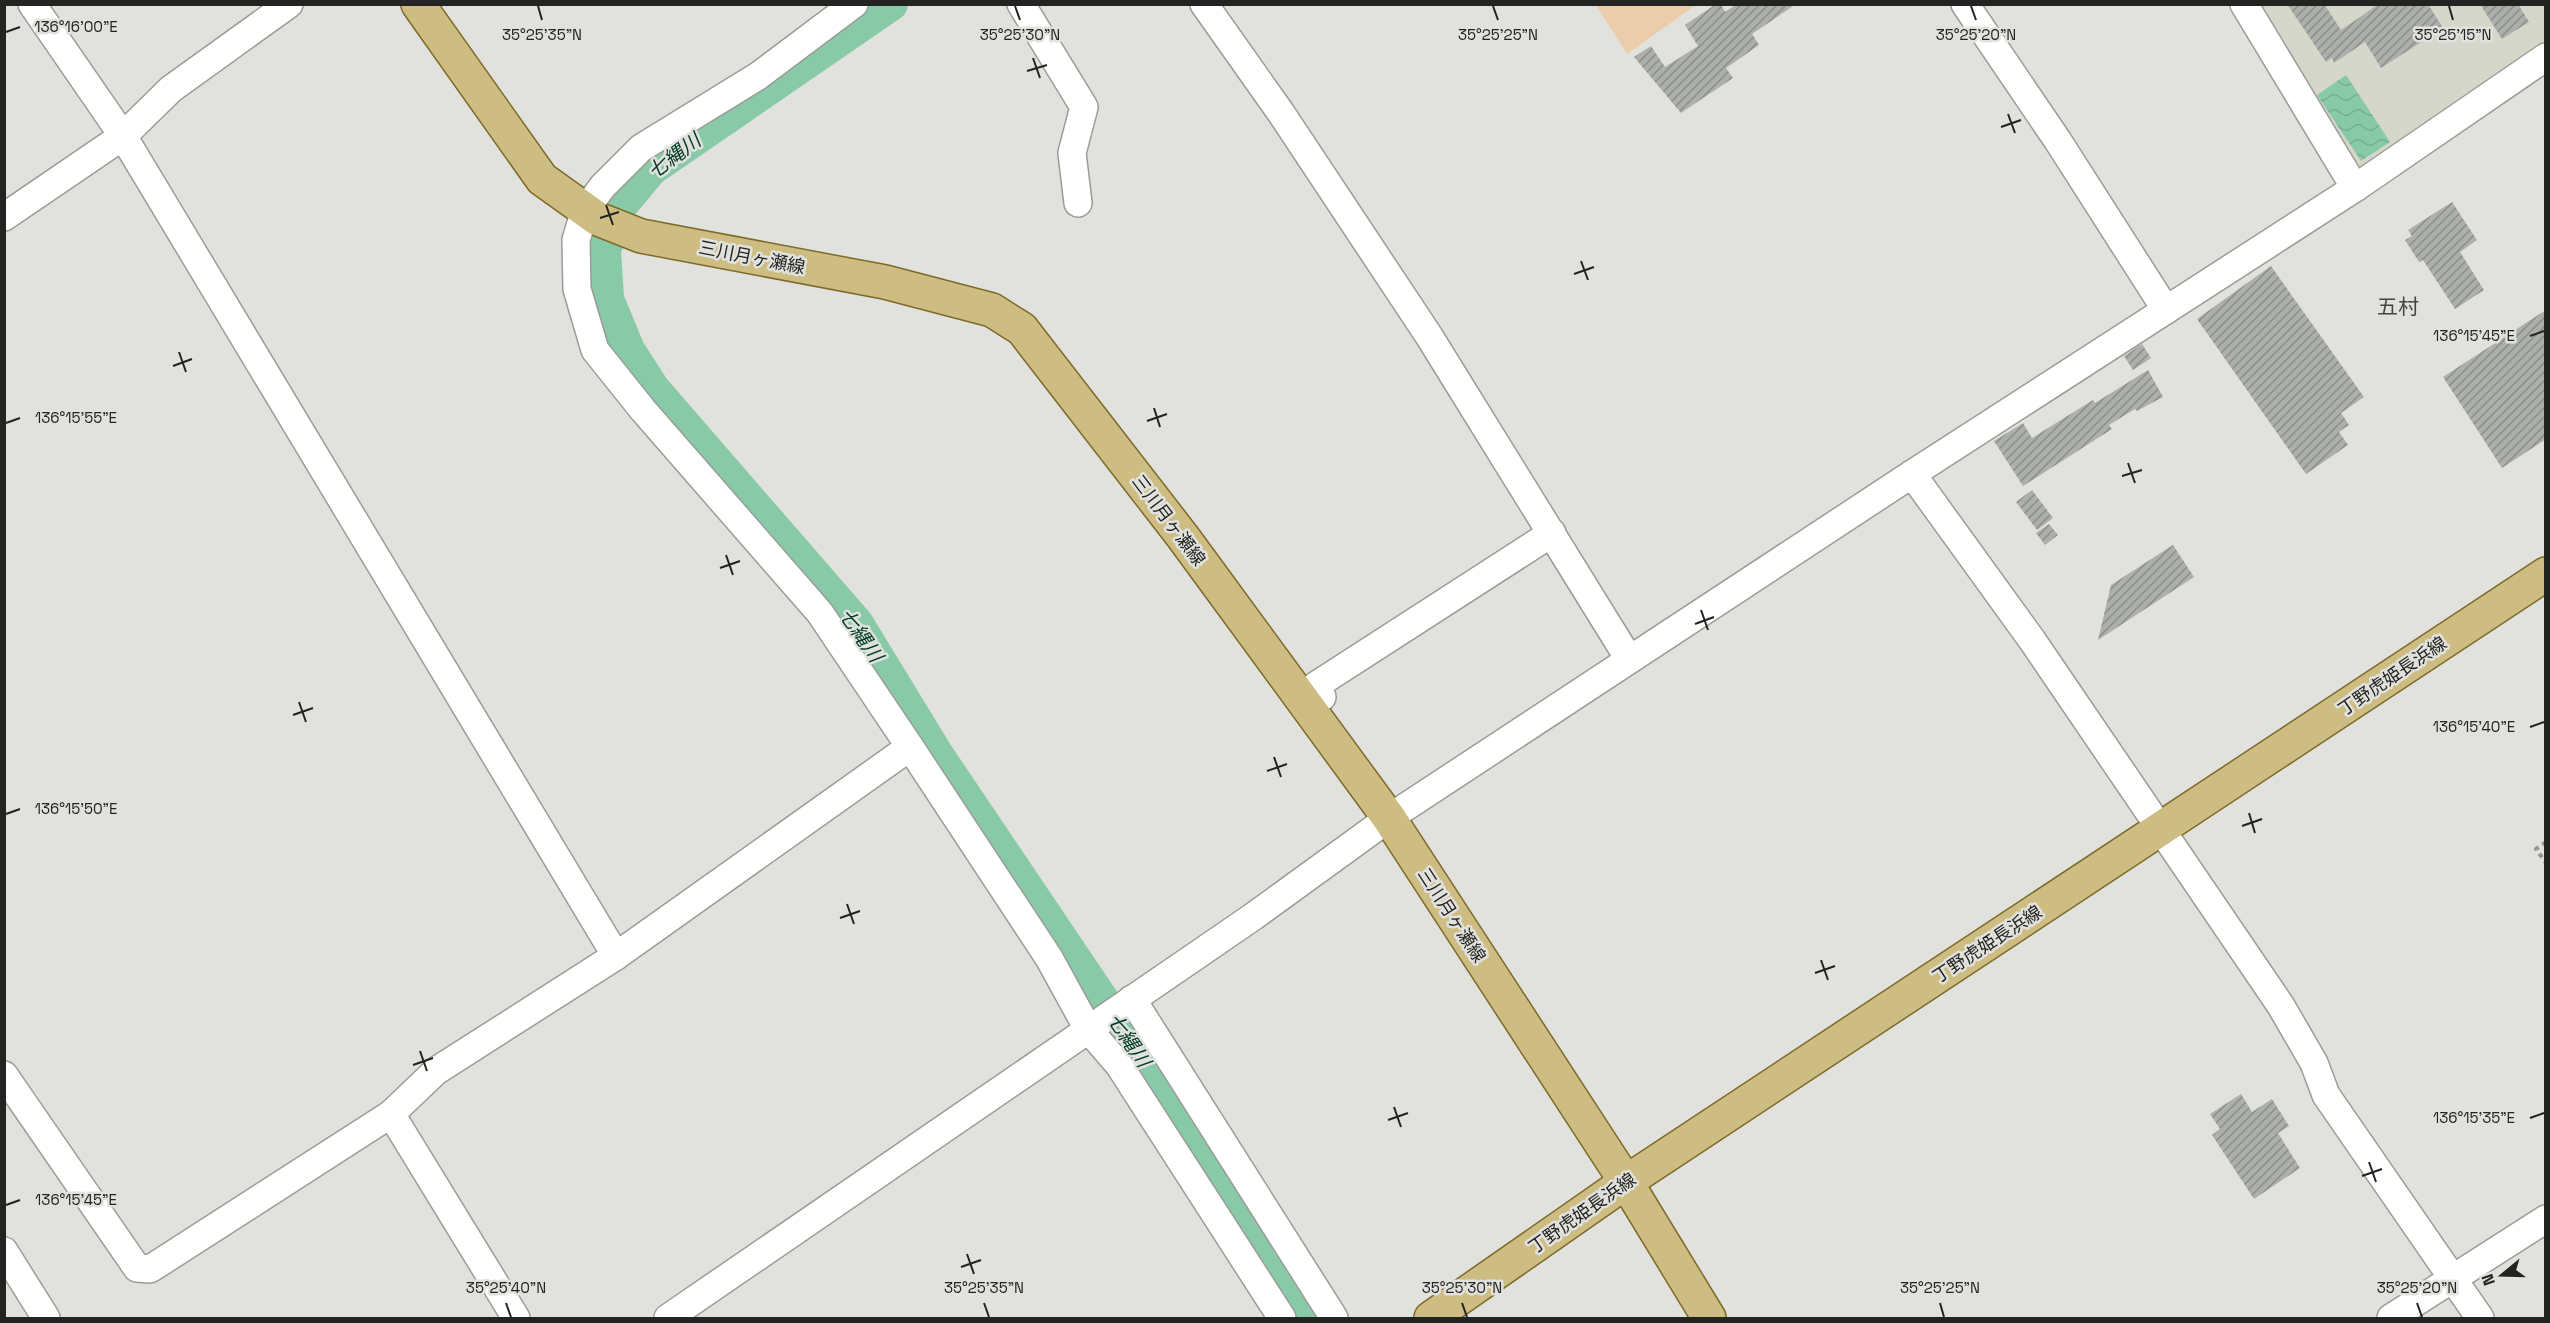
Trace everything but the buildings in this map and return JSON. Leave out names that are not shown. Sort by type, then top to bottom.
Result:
[{"type":"main road","name":"三川月ヶ瀬線","points":[[418,4],[542,179],[602,220],[885,282],[993,310],[1022,329],[1183,537],[1389,818],[1626,1182],[1709,1318]]},
{"type":"main road","name":"丁野虎姫長浜線","points":[[1431,1318],[1626,1182],[2546,574]]},
{"type":"street","points":[[33,4],[123,136],[616,956]]},
{"type":"street","points":[[4,217],[123,136],[171,89],[289,4]]},
{"type":"street","points":[[854,4],[758,76],[640,148],[603,186],[602,220],[576,240],[577,288],[595,350],[643,410],[820,613],[1049,958],[1088,1029],[1119,1065],[1282,1318]]},
{"type":"street","points":[[1021,4],[1084,107],[1072,153],[1078,203]]},
{"type":"street","points":[[1204,4],[1281,113],[1429,336],[1629,659]]},
{"type":"street","points":[[1965,4],[2058,141],[2166,310]]},
{"type":"street","points":[[2244,4],[2355,188]]},
{"type":"street","points":[[668,1318],[1254,916],[1389,818],[1912,474],[2355,188],[2546,57]]},
{"type":"street","points":[[1912,474],[2032,640],[2281,1006],[2314,1063],[2326,1095],[2480,1318]]},
{"type":"street","points":[[1307,707],[1322,697],[1315,686],[1552,533]]},
{"type":"street","points":[[4,1075],[137,1268],[150,1269],[391,1114],[436,1071],[616,956],[910,747]]},
{"type":"street","points":[[1132,999],[1334,1318]]},
{"type":"street","points":[[391,1114],[516,1318]]},
{"type":"street","points":[[2391,1318],[2546,1219]]},
{"type":"street","points":[[4,1251],[46,1318]]},
{"type":"path","points":[[2546,842],[2536,849],[2546,862]]},
{"type":"shaded area","points":[[1596,5],[1696,5],[1627,54]]},
{"type":"shaded area","points":[[2248,5],[2545,5],[2545,41],[2359,173]]},
{"type":"water","points":[[2346,75],[2390,142],[2361,161],[2317,95]]},
{"type":"waterway","name":"七縄川","points":[[891,4],[651,169],[620,206],[604,250],[607,299],[628,350],[653,389],[857,624],[937,755],[1191,1132],[1308,1318]]},
{"type":"waterway","name":"七縄川","points":[[849,17],[857,29]]},
{"type":"district","name":"五村","points":[[2398,306]]}]
